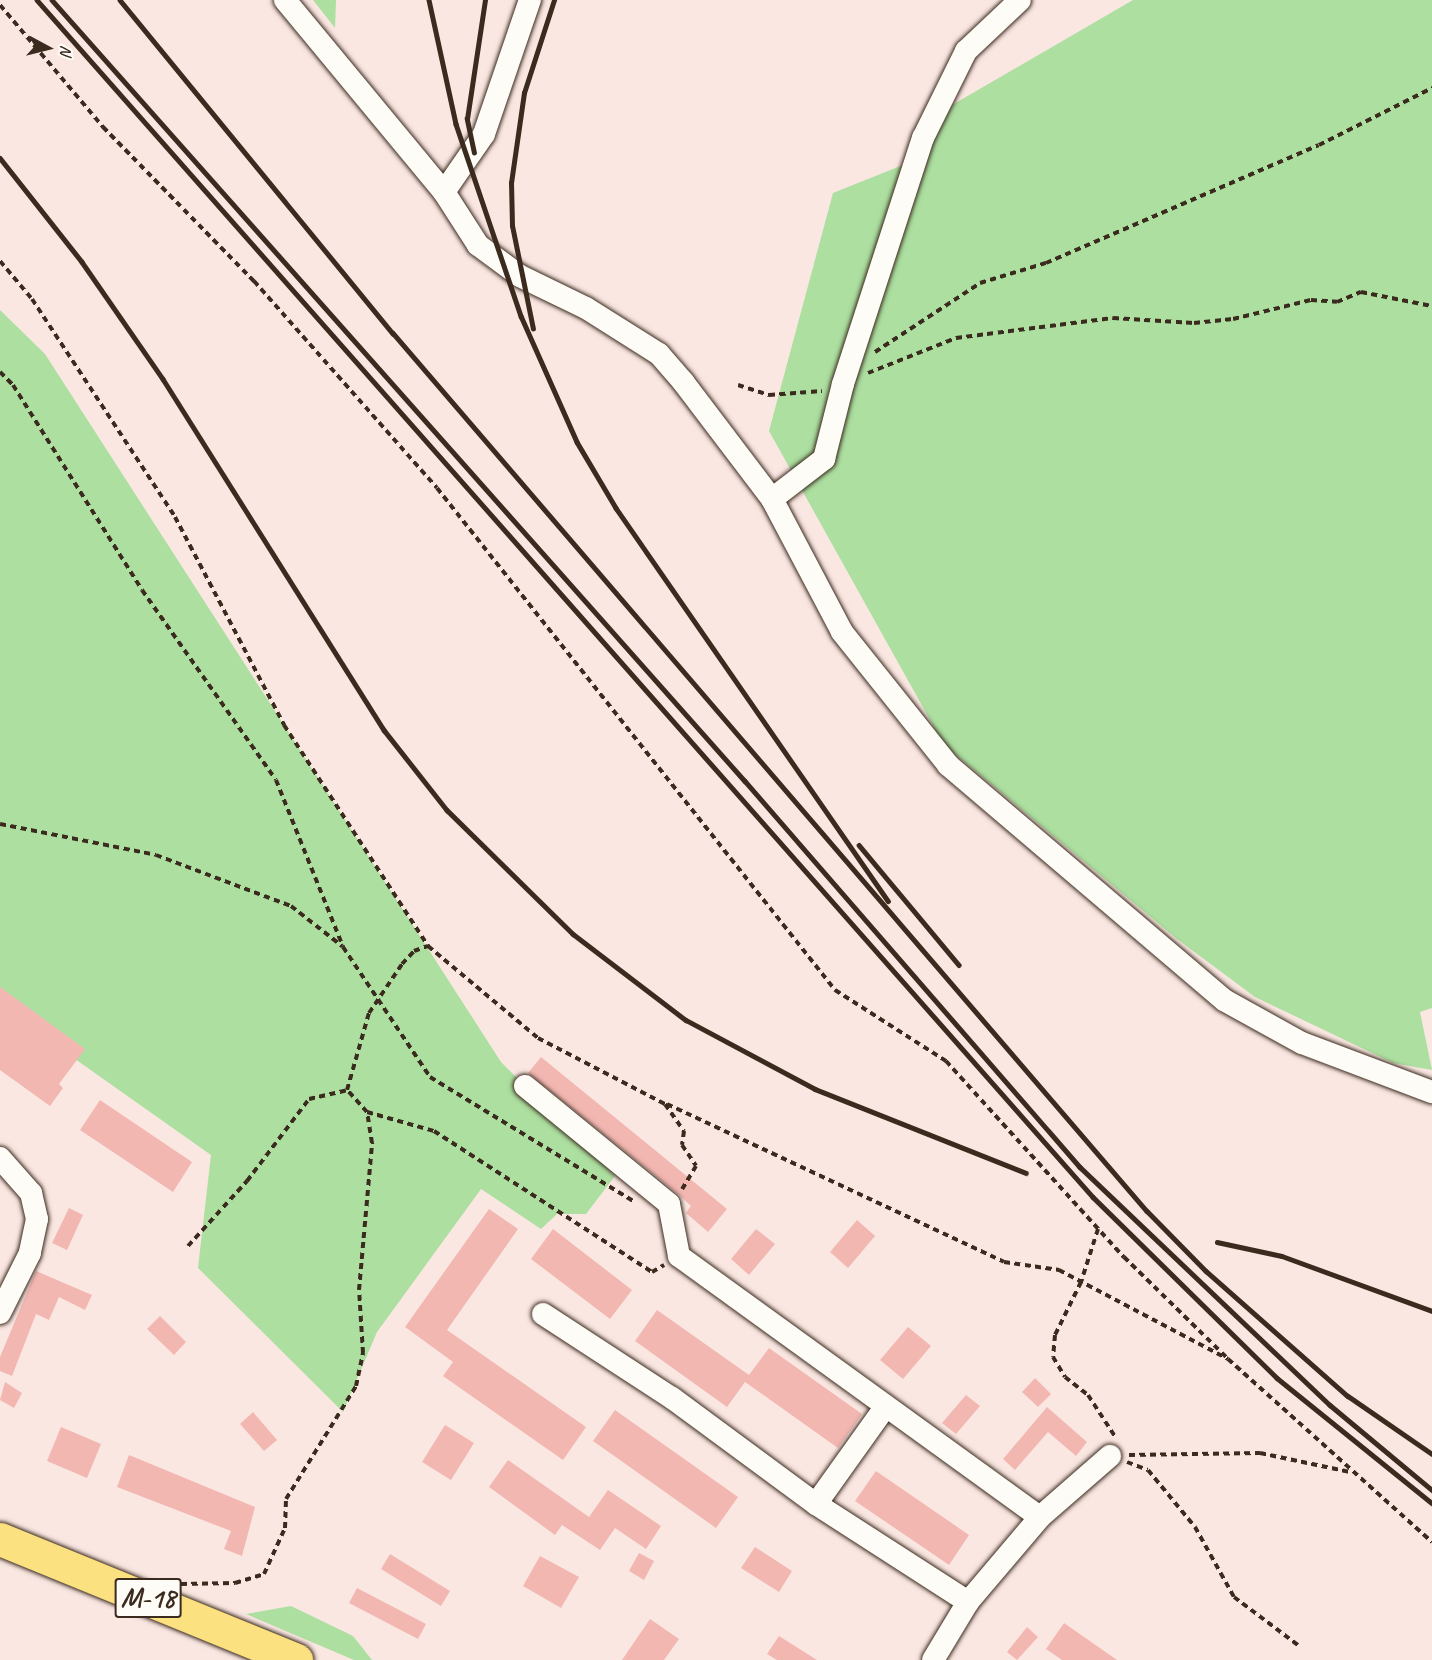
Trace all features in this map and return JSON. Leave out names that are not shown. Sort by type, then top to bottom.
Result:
[{"type":"highway","name":"М-18","points":[[0,1539],[296,1660]]},
{"type":"street","points":[[285,0],[444,192],[478,245],[504,267],[586,308],[659,354],[772,499],[842,632],[948,765],[1224,1000],[1302,1043],[1432,1092]]},
{"type":"street","points":[[444,192],[484,134],[530,0]]},
{"type":"street","points":[[772,499],[824,459],[843,384],[923,138],[966,51],[1020,0]]},
{"type":"street","points":[[525,1086],[669,1204],[679,1256],[1040,1517]]},
{"type":"street","points":[[0,1158],[31,1193],[37,1219],[30,1253],[0,1313]]},
{"type":"street","points":[[543,1314],[672,1398],[816,1504],[968,1602]]},
{"type":"street","points":[[816,1504],[886,1406]]},
{"type":"street","points":[[944,1656],[968,1602],[1040,1517],[1110,1456]]},
{"type":"path","points":[[0,5],[103,127],[254,281],[437,488],[835,990],[946,1061],[1098,1229],[1228,1359],[1351,1472],[1432,1542]]},
{"type":"path","points":[[868,357],[980,283],[1046,263],[1319,145],[1432,88]]},
{"type":"path","points":[[0,261],[32,299],[175,517],[284,725],[428,946],[538,1038],[665,1104],[811,1168],[1004,1262],[1059,1270],[1228,1359]]},
{"type":"path","points":[[738,385],[768,395],[816,393],[956,338],[1113,318],[1194,323],[1233,319],[1311,300],[1337,302],[1361,292],[1432,306]]},
{"type":"path","points":[[0,372],[13,385],[142,590],[276,780],[343,947],[430,1077],[568,1158],[626,1201],[669,1204],[696,1166],[682,1145],[684,1131],[665,1104]]},
{"type":"path","points":[[0,824],[156,855],[291,906],[343,947]]},
{"type":"path","points":[[347,1090],[369,1013],[414,951],[428,946]]},
{"type":"path","points":[[347,1090],[367,1112],[434,1131],[652,1272],[679,1256]]},
{"type":"path","points":[[188,1246],[247,1181],[309,1099],[347,1090]]},
{"type":"path","points":[[177,1585],[235,1583],[264,1574],[285,1528],[286,1499],[356,1386],[363,1353],[359,1290],[372,1143],[367,1112]]},
{"type":"path","points":[[1098,1229],[1081,1282],[1055,1335],[1053,1357],[1108,1423],[1116,1437],[1110,1456]]},
{"type":"path","points":[[1110,1456],[1260,1453],[1351,1472]]},
{"type":"path","points":[[1110,1456],[1148,1470],[1195,1527],[1234,1597],[1298,1645]]},
{"type":"green space","points":[[313,0],[336,0],[335,28]]},
{"type":"green space","points":[[1133,0],[1432,0],[1432,1008],[1420,1012],[1432,1070],[1393,1063],[1255,997],[1177,939],[944,745],[769,431],[833,193],[908,163],[921,123]]},
{"type":"green space","points":[[0,310],[45,354],[501,1062],[615,1176],[586,1214],[557,1214],[541,1229],[481,1189],[377,1332],[343,1412],[198,1268],[211,1155],[0,1006]]},
{"type":"green space","points":[[291,1606],[353,1636],[372,1660],[354,1660],[246,1614]]},
{"type":"building","points":[[0,987],[85,1049],[59,1084],[63,1088],[50,1106],[0,1070]]},
{"type":"building","points":[[541,1057],[727,1209],[708,1232],[686,1213],[691,1206],[678,1194],[528,1073]]},
{"type":"building","points":[[100,1100],[192,1162],[173,1192],[80,1130]]},
{"type":"building","points":[[69,1208],[83,1215],[67,1250],[52,1243]]},
{"type":"building","points":[[489,1209],[518,1229],[447,1330],[586,1427],[563,1460],[443,1376],[453,1362],[405,1327]]},
{"type":"building","points":[[857,1220],[875,1236],[848,1268],[830,1252]]},
{"type":"building","points":[[553,1229],[632,1290],[610,1319],[531,1259]]},
{"type":"building","points":[[756,1229],[775,1244],[749,1275],[731,1259]]},
{"type":"building","points":[[36,1271],[92,1295],[85,1310],[59,1297],[49,1320],[36,1314],[12,1376],[0,1371],[0,1357]]},
{"type":"building","points":[[657,1310],[749,1375],[769,1348],[862,1414],[838,1448],[745,1382],[727,1407],[635,1341]]},
{"type":"building","points":[[160,1316],[186,1342],[174,1355],[147,1329]]},
{"type":"building","points":[[908,1327],[931,1346],[903,1379],[880,1360]]},
{"type":"building","points":[[1035,1378],[1051,1394],[1038,1407],[1022,1392]]},
{"type":"building","points":[[5,1382],[22,1393],[14,1408],[0,1400]]},
{"type":"building","points":[[966,1395],[980,1406],[956,1434],[942,1423]]},
{"type":"building","points":[[1047,1407],[1087,1442],[1076,1456],[1048,1432],[1015,1470],[1003,1459]]},
{"type":"building","points":[[615,1410],[738,1497],[716,1528],[593,1441]]},
{"type":"building","points":[[253,1412],[277,1440],[264,1451],[240,1424]]},
{"type":"building","points":[[445,1425],[474,1443],[451,1480],[422,1462]]},
{"type":"building","points":[[61,1427],[101,1444],[87,1478],[47,1461]]},
{"type":"building","points":[[129,1455],[255,1507],[242,1556],[224,1549],[231,1531],[117,1487]]},
{"type":"building","points":[[508,1460],[589,1517],[608,1490],[661,1526],[646,1549],[615,1528],[600,1550],[562,1525],[555,1535],[489,1487]]},
{"type":"building","points":[[876,1471],[969,1535],[949,1565],[855,1501]]},
{"type":"building","points":[[755,1547],[792,1571],[779,1592],[741,1568]]},
{"type":"building","points":[[639,1553],[654,1561],[644,1580],[629,1571]]},
{"type":"building","points":[[390,1554],[450,1591],[441,1606],[381,1569]]},
{"type":"building","points":[[540,1556],[579,1577],[561,1608],[523,1586]]},
{"type":"building","points":[[357,1588],[426,1624],[418,1639],[349,1603]]},
{"type":"building","points":[[650,1619],[679,1639],[664,1660],[622,1660]]},
{"type":"building","points":[[1064,1623],[1117,1660],[1062,1660],[1046,1649]]},
{"type":"building","points":[[1027,1627],[1038,1637],[1017,1660],[1007,1652]]},
{"type":"building","points":[[779,1636],[817,1660],[777,1660],[767,1654]]},
{"type":"railway","points":[[37,0],[1093,1197],[1277,1378],[1432,1503]]},
{"type":"railway","points":[[52,0],[745,781],[1080,1167],[1330,1405],[1432,1490]]},
{"type":"railway","points":[[120,0],[393,333],[1147,1211],[1206,1271],[1348,1396],[1432,1454]]},
{"type":"railway","points":[[429,0],[456,124],[521,316],[577,442],[616,508],[888,901]]},
{"type":"railway","points":[[474,153],[467,119],[485,0]]},
{"type":"railway","points":[[533,329],[512,226],[511,183],[524,93],[554,0]]},
{"type":"railway","points":[[0,158],[82,262],[163,379],[384,730],[447,810],[573,934],[686,1020],[815,1089],[1026,1173]]},
{"type":"railway","points":[[859,845],[959,965]]},
{"type":"railway","points":[[1217,1242],[1282,1256],[1432,1311]]}]
